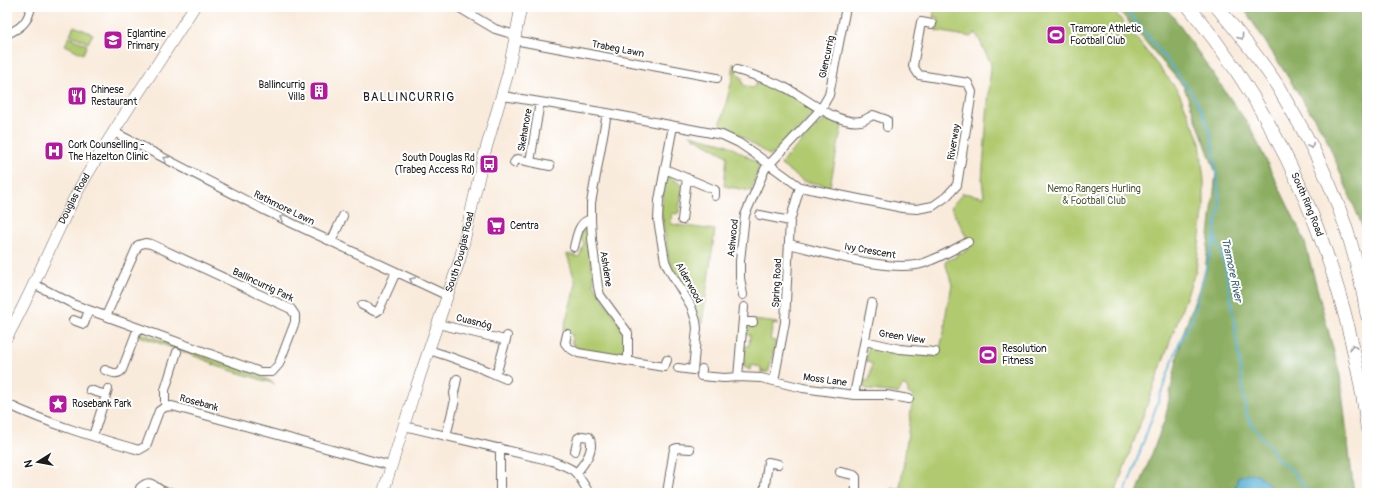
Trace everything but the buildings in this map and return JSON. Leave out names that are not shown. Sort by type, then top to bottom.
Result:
[{"type":"highway","name":"South Ring Road","points":[[1189,7],[1204,25],[1232,65],[1261,111],[1302,190],[1319,230],[1333,270],[1343,307],[1364,400],[1367,427]]},
{"type":"highway","points":[[1216,7],[1273,80],[1300,125],[1322,167],[1343,221],[1354,255],[1367,315]]},
{"type":"main road","name":"Douglas Road","points":[[7,337],[34,284],[76,194],[194,7]]},
{"type":"main road","name":"South Douglas Road","points":[[383,493],[460,259],[484,159],[503,96],[521,7]]},
{"type":"street","points":[[7,34],[18,30],[24,25],[31,7]]},
{"type":"street","name":"Trabeg Lawn","points":[[458,7],[515,38],[717,78]]},
{"type":"street","name":"Glencurrig","points":[[770,164],[821,109],[829,95],[846,7]]},
{"type":"street","name":"Riverway","points":[[800,187],[903,208],[917,209],[933,206],[946,197],[957,185],[972,92],[968,83],[919,75],[913,66],[920,22],[932,24]]},
{"type":"street","points":[[737,70],[766,79],[841,119],[862,121],[873,115],[887,120],[887,127]]},
{"type":"street","points":[[503,96],[608,113],[715,133],[728,137],[746,147],[800,187]]},
{"type":"street","name":"Skehanore","points":[[530,162],[540,102]]},
{"type":"street","name":"Ashdene","points":[[608,113],[592,202],[591,219],[599,290],[603,299],[628,333],[628,361]]},
{"type":"street","name":"Alderwood","points":[[673,126],[659,200],[658,220],[664,254],[669,270],[691,306],[697,328],[693,370],[678,368]]},
{"type":"street","name":"Rathmore Lawn","points":[[114,132],[268,212],[448,296]]},
{"type":"street","name":"Skehanore","points":[[514,162],[517,160],[550,166]]},
{"type":"street","name":"Ashwood","points":[[743,295],[740,278],[740,261],[745,215],[762,174],[770,164]]},
{"type":"street","points":[[665,169],[715,190],[715,196]]},
{"type":"street","points":[[682,220],[687,178]]},
{"type":"street","name":"Spring Road","points":[[774,381],[785,322],[790,221],[800,187]]},
{"type":"street","points":[[331,242],[343,216]]},
{"type":"street","points":[[760,216],[790,221]]},
{"type":"street","points":[[574,247],[581,225],[584,221],[591,219]]},
{"type":"street","name":"Ivy Crescent","points":[[789,244],[898,267],[924,264],[968,242]]},
{"type":"street","name":"Ballincurrig Park","points":[[34,284],[54,295],[89,310],[260,372],[269,373],[279,364],[295,322],[296,315],[291,309],[151,244],[145,243],[138,245],[106,316]]},
{"type":"street","points":[[362,305],[376,312],[379,310],[396,272]]},
{"type":"street","name":"Green View","points":[[854,395],[866,341],[872,303]]},
{"type":"street","points":[[738,377],[744,307]]},
{"type":"street","points":[[74,320],[84,324],[89,310]]},
{"type":"street","points":[[743,322],[753,322]]},
{"type":"street","name":"Cuasnóg","points":[[438,324],[506,338],[498,368]]},
{"type":"street","points":[[105,370],[116,374],[120,373],[138,328]]},
{"type":"street","points":[[567,334],[565,343],[573,351],[664,367],[667,360]]},
{"type":"street","name":"Green View","points":[[866,341],[900,349],[935,352]]},
{"type":"street","points":[[429,350],[463,360],[480,369],[506,379]]},
{"type":"street","points":[[165,407],[165,390],[177,352]]},
{"type":"street","name":"Moss Lane","points":[[702,369],[701,376],[724,378],[761,378],[803,388],[854,395],[886,395],[909,399]]},
{"type":"street","points":[[446,436],[455,400],[454,392],[457,379]]},
{"type":"street","points":[[90,390],[107,392],[93,436]]},
{"type":"street","name":"Rosebank","points":[[7,404],[51,422],[139,450],[146,446],[157,414],[165,407],[177,407],[391,466]]},
{"type":"street","points":[[404,426],[540,458],[570,468],[577,472],[589,493]]},
{"type":"street","points":[[575,451],[578,438],[582,436],[589,438],[591,441],[588,458],[577,472]]},
{"type":"street","points":[[500,448],[500,493]]},
{"type":"street","points":[[667,493],[674,449],[690,449]]},
{"type":"street","points":[[764,493],[768,462],[778,464]]},
{"type":"street","points":[[840,472],[854,475],[856,477],[856,489],[854,493]]},
{"type":"street","points":[[140,490],[145,484],[150,483],[161,490],[173,493]]},
{"type":"green space","name":"Nemo Rangers Hurling & Football Club","points":[[935,7],[1111,7],[1175,87],[1180,95],[1200,142],[1204,181],[1204,204],[1196,270],[1115,493],[891,493],[892,488],[900,490],[913,396],[908,393],[908,389],[903,385],[898,393],[870,390],[863,387],[864,380],[869,381],[872,364],[866,361],[868,346],[872,345],[894,350],[938,356],[945,328],[946,313],[952,285],[945,262],[957,256],[956,251],[962,253],[968,250],[970,244],[951,207],[963,193],[984,197],[982,180],[991,64],[976,33],[971,37],[936,31],[939,18],[933,17]]},
{"type":"green space","points":[[1116,7],[1164,7],[1173,16],[1250,127],[1304,239],[1340,375],[1354,493],[1275,493],[1271,487],[1235,489],[1235,493],[1137,493],[1165,419],[1181,339],[1205,272],[1216,173],[1184,87]]},
{"type":"green space","points":[[1243,7],[1367,7],[1367,238],[1325,135]]},
{"type":"green space","points":[[74,26],[93,34],[88,43],[70,34]]},
{"type":"green space","points":[[69,37],[87,45],[83,54],[65,45]]},
{"type":"green space","points":[[733,64],[737,65],[736,73],[742,78],[743,85],[753,88],[757,83],[768,84],[811,107],[813,111],[813,114],[774,154],[769,155],[738,134],[720,126],[733,76]]},
{"type":"green space","points":[[823,120],[828,120],[842,125],[830,186],[803,181],[781,165],[785,158]]},
{"type":"green space","points":[[690,135],[726,144],[760,164],[751,191],[724,186],[727,156]]},
{"type":"green space","points":[[666,177],[675,180],[682,187],[679,212],[677,214],[672,213],[671,224],[715,230],[702,324],[692,299],[674,274],[668,257],[661,211]]},
{"type":"green space","points":[[586,227],[588,230],[594,284],[625,333],[625,353],[622,356],[579,349],[572,344],[572,334],[563,331],[576,284],[567,254],[579,257],[584,243],[580,239],[582,228]]},
{"type":"green space","points":[[754,320],[778,323],[778,325],[773,324],[770,340],[776,341],[768,372],[761,372],[761,367],[751,365],[750,370],[744,367],[744,346],[749,346],[750,335],[745,334],[748,327],[754,327]]},
{"type":"green space","points":[[141,333],[265,378],[275,384],[213,365],[213,363],[139,336]]},
{"type":"water","points":[[1246,474],[1258,474],[1275,493],[1235,493],[1238,477]]},
{"type":"waterway","name":"Tramore River","points":[[1124,7],[1191,92],[1203,113],[1212,139],[1218,186],[1220,210],[1216,223],[1215,237],[1224,262],[1232,306],[1246,413],[1251,424],[1271,448],[1278,460],[1285,464],[1296,475],[1309,493]]},
{"type":"waterway","points":[[1125,493],[1179,343],[1191,321],[1215,237]]},
{"type":"place","name":"Tramore Athletic Football Club","points":[[1056,35]]},
{"type":"place","name":"Eglantine Primary","points":[[113,40]]},
{"type":"place","name":"Ballincurrig Villa","points":[[319,91]]},
{"type":"place","name":"Chinese Restaurant","points":[[77,96]]},
{"type":"place","name":"Cork Counselling - The Hazelton Clinic","points":[[54,151]]},
{"type":"place","name":"South Douglas Rd (Trabeg Access Rd)","points":[[489,164]]},
{"type":"place","name":"Centra","points":[[496,226]]},
{"type":"place","name":"Resolution Fitness","points":[[988,355]]},
{"type":"place","name":"Rosebank Park","points":[[58,404]]},
{"type":"district","name":"BALLINCURRIG","points":[[409,97]]}]
